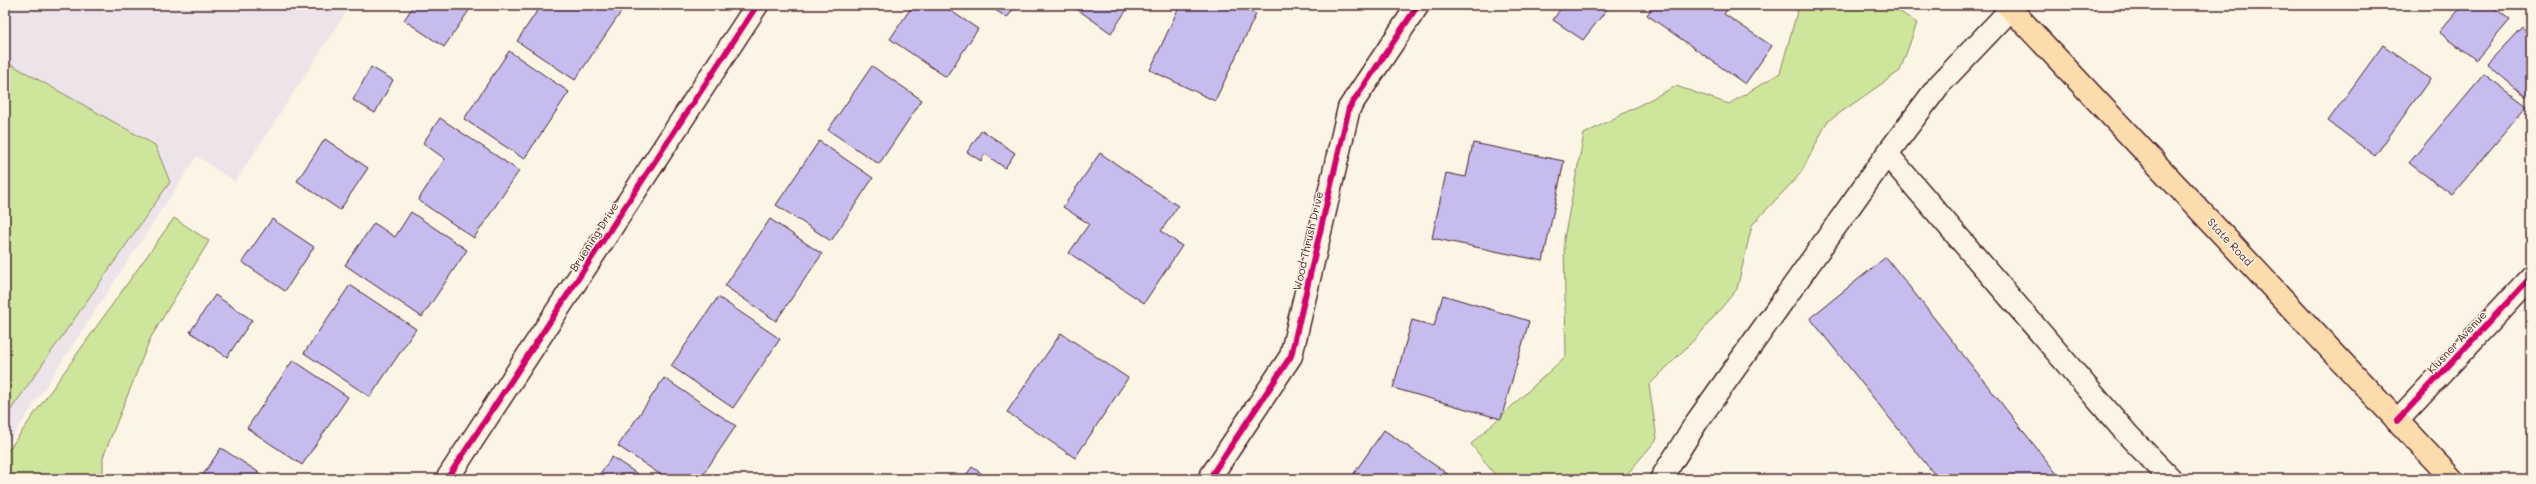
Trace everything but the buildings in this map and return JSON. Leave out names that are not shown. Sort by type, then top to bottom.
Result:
[{"type":"main road","name":"State Road","points":[[2009,7],[2452,479]]},
{"type":"street","name":"Bruening Drive","points":[[448,479],[757,5]]},
{"type":"street","name":"Wood Thrush Drive","points":[[1209,479],[1291,356],[1349,108],[1418,5]]},
{"type":"street","points":[[1661,479],[1696,423],[1887,154],[1939,85],[2009,7]]},
{"type":"street","points":[[1887,154],[2128,435],[2171,479]]},
{"type":"street","name":"Klusner Avenue","points":[[2397,420],[2531,277]]},
{"type":"shaded area","points":[[5,5],[351,5],[235,182],[197,156],[5,448]]},
{"type":"green space","points":[[1799,5],[1890,5],[1917,23],[1900,71],[1827,122],[1801,173],[1752,225],[1737,289],[1698,336],[1649,385],[1657,439],[1623,479],[1498,479],[1471,444],[1566,356],[1564,239],[1584,134],[1676,86],[1729,104],[1780,73]]},
{"type":"green space","points":[[5,61],[155,145],[170,182],[5,418]]},
{"type":"green space","points":[[174,218],[209,241],[150,339],[103,457],[103,479],[5,479],[5,455]]},
{"type":"cycle path","points":[[447,479],[757,5]]},
{"type":"cycle path","points":[[1209,479],[1291,356],[1349,108],[1418,5]]},
{"type":"cycle path","points":[[2397,421],[2531,277]]}]
